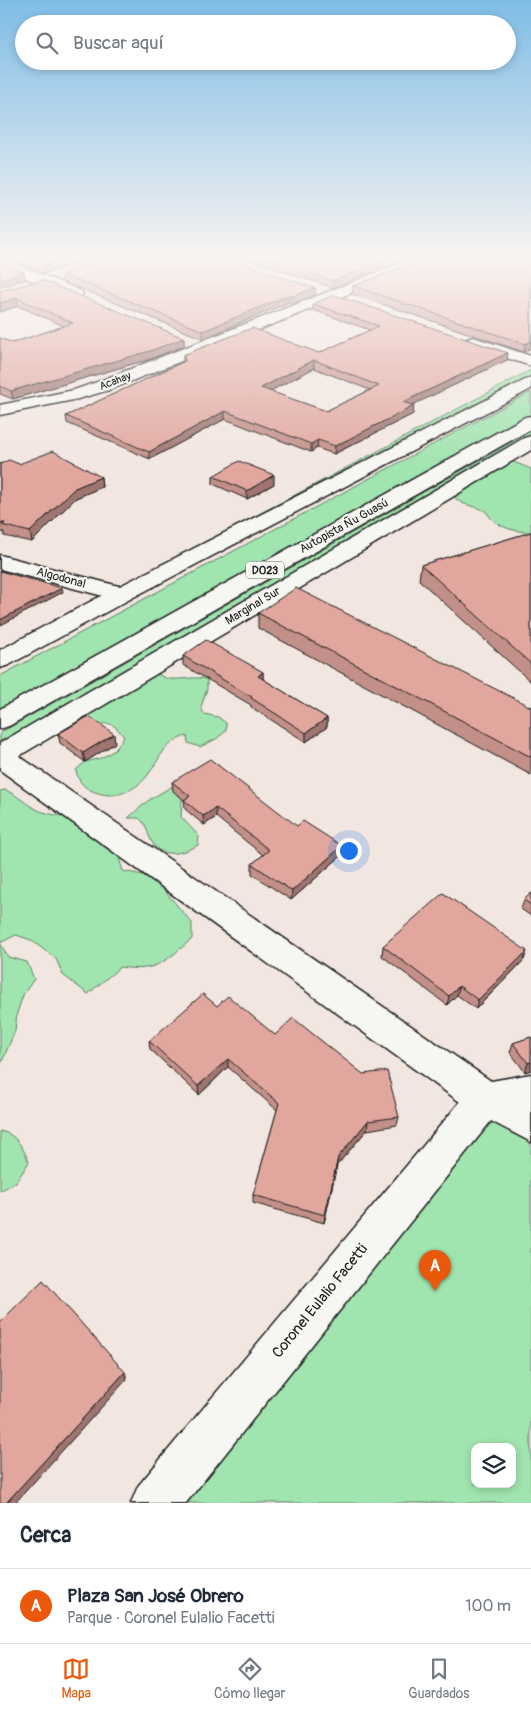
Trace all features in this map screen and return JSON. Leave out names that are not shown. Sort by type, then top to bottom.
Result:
[{"type":"main road","name":"Acahay","points":[[0,410],[78,394],[242,330]]},
{"type":"main road","points":[[455,336],[531,362]]},
{"type":"main road","points":[[185,339],[202,346]]},
{"type":"main road","points":[[174,568],[224,523],[531,362]]},
{"type":"main road","points":[[0,660],[122,594],[531,382]]},
{"type":"main road","name":"Autopista Ñu Guasú","points":[[0,720],[531,421]]},
{"type":"main road","name":"Marginal Sur","points":[[0,756],[531,442]]},
{"type":"main road","name":"Algodonal","points":[[0,562],[122,594]]},
{"type":"main road","points":[[0,756],[486,1099],[531,1124]]},
{"type":"main road","points":[[486,1099],[531,1091]]},
{"type":"main road","name":"Coronel Eulalio Facetti","points":[[155,1503],[486,1099]]},
{"type":"green space","points":[[531,370],[531,376],[224,534],[229,530]]},
{"type":"green space","points":[[531,392],[531,416],[0,712],[0,676]]},
{"type":"green space","points":[[531,431],[531,434],[0,744],[0,733]]},
{"type":"green space","points":[[509,460],[531,469],[531,532],[516,531],[501,526],[485,511],[462,503],[451,492],[481,481],[482,477]]},
{"type":"green space","points":[[152,671],[168,679],[207,679],[207,689],[201,707],[204,714],[218,717],[226,723],[226,731],[216,739],[200,747],[188,743],[187,736],[176,740],[163,752],[143,781],[125,792],[110,795],[91,790],[80,781],[76,770],[85,762],[101,758],[115,750],[124,737],[114,726],[109,724],[91,725],[84,723],[79,714]]},
{"type":"green space","points":[[181,781],[190,790],[182,799],[181,817],[199,836],[198,845],[180,852],[167,853],[156,848],[146,827],[139,818],[128,818],[149,800]]},
{"type":"green space","points":[[5,790],[41,811],[62,816],[83,817],[114,842],[123,871],[143,875],[159,884],[192,923],[192,939],[160,964],[143,968],[120,967],[88,994],[63,975],[56,959],[31,940],[16,935],[0,943],[0,791]]},
{"type":"green space","points":[[0,943],[8,957],[27,962],[34,979],[23,995],[17,1013],[15,1031],[0,1066]]},
{"type":"green space","points":[[487,1110],[531,1136],[531,1503],[165,1503]]},
{"type":"green space","points":[[0,1131],[15,1138],[22,1147],[29,1162],[16,1182],[0,1191]]},
{"type":"building","points":[[51,330],[165,330],[184,338],[150,351],[11,391],[0,386],[0,338],[12,343]]},
{"type":"building","points":[[247,330],[258,330],[319,353],[370,330],[439,330],[508,353],[403,402],[414,406],[335,446],[318,440],[311,444],[225,411],[149,452],[66,416],[185,361],[183,355]],"holes":[[[314,360],[379,386],[326,411],[261,388]]]},
{"type":"building","points":[[484,330],[531,330],[531,341],[525,344]]},
{"type":"building","points":[[53,451],[101,477],[75,488],[30,532],[2,525],[5,523],[0,522],[0,464],[9,460],[19,464]]},
{"type":"building","points":[[239,461],[274,475],[247,491],[213,476]]},
{"type":"building","points":[[531,532],[531,664],[421,565]]},
{"type":"building","points":[[0,571],[62,588],[0,620]]},
{"type":"building","points":[[296,588],[531,707],[531,757],[258,613]]},
{"type":"building","points":[[206,640],[263,672],[258,676],[327,718],[306,733],[252,697],[183,656]]},
{"type":"building","points":[[89,716],[114,734],[83,753],[58,734]]},
{"type":"building","points":[[210,759],[297,826],[303,821],[342,846],[292,891],[252,864],[269,850],[216,808],[203,816],[184,800],[190,796],[172,782]]},
{"type":"building","points":[[443,893],[527,951],[478,1000],[459,986],[449,996],[383,946]]},
{"type":"building","points":[[531,893],[531,905],[524,900]]},
{"type":"building","points":[[203,994],[217,1006],[228,996],[275,1035],[293,1018],[363,1074],[387,1071],[399,1117],[368,1121],[338,1157],[325,1215],[253,1195],[279,1103],[228,1059],[198,1086],[149,1041]]},
{"type":"building","points":[[531,1037],[531,1062],[528,1063],[513,1043]]},
{"type":"building","points":[[43,1280],[125,1372],[6,1503],[0,1503],[0,1322]]},
{"type":"place","name":"Plaza San José Obrero","points":[[435,1291]]}]
